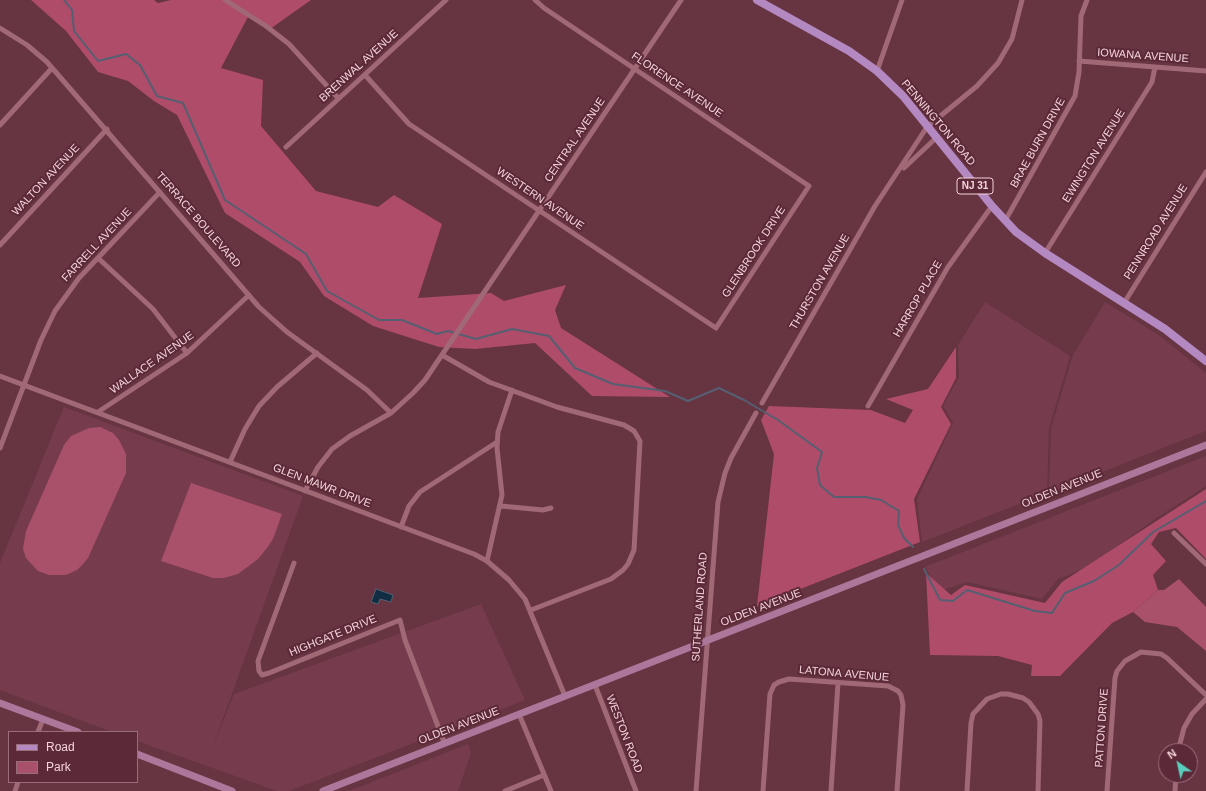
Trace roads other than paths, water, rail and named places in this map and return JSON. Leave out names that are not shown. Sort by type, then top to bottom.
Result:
[{"type":"main road","name":"PENNINGTON ROAD","points":[[757,0],[849,51],[877,71],[903,96],[1005,221],[1028,241],[1045,253],[1167,330],[1206,361]]},
{"type":"main road","name":"OLDEN AVENUE","points":[[323,791],[444,742],[595,685],[1206,445]]},
{"type":"main road","points":[[0,703],[75,731]]},
{"type":"main road","points":[[138,754],[232,791]]},
{"type":"street","points":[[225,0],[266,26],[289,44],[338,98]]},
{"type":"street","name":"BRENWAL AVENUE","points":[[286,147],[446,0]]},
{"type":"street","name":"FLORENCE AVENUE","points":[[535,0],[809,186]]},
{"type":"street","name":"CENTRAL AVENUE","points":[[305,491],[318,467],[332,449],[350,436],[391,413],[413,393],[456,336],[681,0]]},
{"type":"street","points":[[877,71],[902,0]]},
{"type":"street","name":"THURSTON AVENUE","points":[[762,403],[875,206],[928,127],[977,86],[998,64],[1012,39],[1022,0]]},
{"type":"street","name":"BRAE BURN DRIVE","points":[[1005,221],[1070,107],[1078,84],[1081,16],[1087,0]]},
{"type":"street","name":"TERRACE BOULEVARD","points":[[0,28],[27,45],[52,68],[274,321],[367,390],[391,413]]},
{"type":"street","name":"IOWANA AVENUE","points":[[1079,61],[1206,71]]},
{"type":"street","name":"EWINGTON AVENUE","points":[[1045,253],[1152,82],[1155,67]]},
{"type":"street","points":[[0,125],[52,68]]},
{"type":"street","name":"WESTERN AVENUE","points":[[365,75],[409,124],[716,328]]},
{"type":"street","name":"WALTON AVENUE","points":[[0,245],[107,129]]},
{"type":"street","name":"THURSTON AVENUE","points":[[898,172],[936,138]]},
{"type":"street","name":"PENNROAD AVENUE","points":[[1124,303],[1206,172]]},
{"type":"street","name":"GLENBROOK DRIVE","points":[[716,328],[809,186]]},
{"type":"street","name":"FARRELL AVENUE","points":[[0,448],[41,340],[55,311],[79,278],[160,192]]},
{"type":"street","name":"HARROP PLACE","points":[[868,406],[948,267],[992,206]]},
{"type":"street","points":[[98,258],[153,309],[187,353]]},
{"type":"street","name":"WALLACE AVENUE","points":[[98,412],[200,343],[249,294]]},
{"type":"street","points":[[230,462],[245,429],[259,406],[277,387],[317,353]]},
{"type":"street","points":[[442,355],[478,376],[512,390],[557,407],[624,425],[637,435],[641,447],[634,550],[628,564],[617,576],[611,579],[531,610]]},
{"type":"street","name":"GLEN MAWR DRIVE","points":[[0,376],[474,554],[487,561],[509,580],[531,610],[565,696]]},
{"type":"street","points":[[487,561],[501,506],[502,483],[497,442],[501,419],[512,390]]},
{"type":"street","name":"SUTHERLAND ROAD","points":[[696,791],[718,502],[725,473],[756,413]]},
{"type":"street","points":[[401,527],[409,506],[420,492],[497,442]]},
{"type":"street","points":[[501,506],[543,510],[551,508]]},
{"type":"street","points":[[1174,533],[1206,564]]},
{"type":"street","name":"HIGHGATE DRIVE","points":[[294,563],[258,661],[259,672],[262,675],[269,673],[400,620],[405,640],[444,742]]},
{"type":"street","name":"PATTON DRIVE","points":[[1108,791],[1115,683],[1120,667],[1125,661],[1135,654],[1148,652],[1161,654],[1168,658],[1206,695]]},
{"type":"street","name":"LATONA AVENUE","points":[[763,791],[770,694],[774,685],[789,679],[888,686],[898,691],[901,695],[903,705],[897,791]]},
{"type":"street","points":[[831,791],[838,682]]},
{"type":"street","name":"WESTON ROAD","points":[[595,685],[636,791]]},
{"type":"street","points":[[967,791],[971,723],[973,714],[987,699],[1001,694],[1015,695],[1029,702],[1038,714],[1040,721],[1038,791]]},
{"type":"street","points":[[1179,743],[1186,724],[1206,699]]},
{"type":"street","points":[[519,714],[551,791]]},
{"type":"street","points":[[38,731],[43,719]]},
{"type":"street","points":[[505,791],[544,775]]},
{"type":"water","points":[[376,589],[393,595],[391,602],[380,599],[378,604],[371,602]]},
{"type":"waterway","points":[[64,0],[72,10],[74,31],[98,61],[126,54],[140,65],[157,96],[183,103],[225,200],[306,254],[327,291],[379,320],[402,320],[437,334],[448,331],[476,339],[512,329],[549,336],[575,368],[613,384],[665,391],[688,401],[719,388],[744,400],[778,420],[822,452],[817,468],[820,485],[834,497],[866,497],[881,500],[899,511],[898,525],[904,538],[913,547]]},
{"type":"waterway","points":[[924,569],[940,600],[953,601],[967,590],[1035,611],[1052,613],[1065,593],[1094,581],[1119,565],[1153,532],[1206,501]]}]
